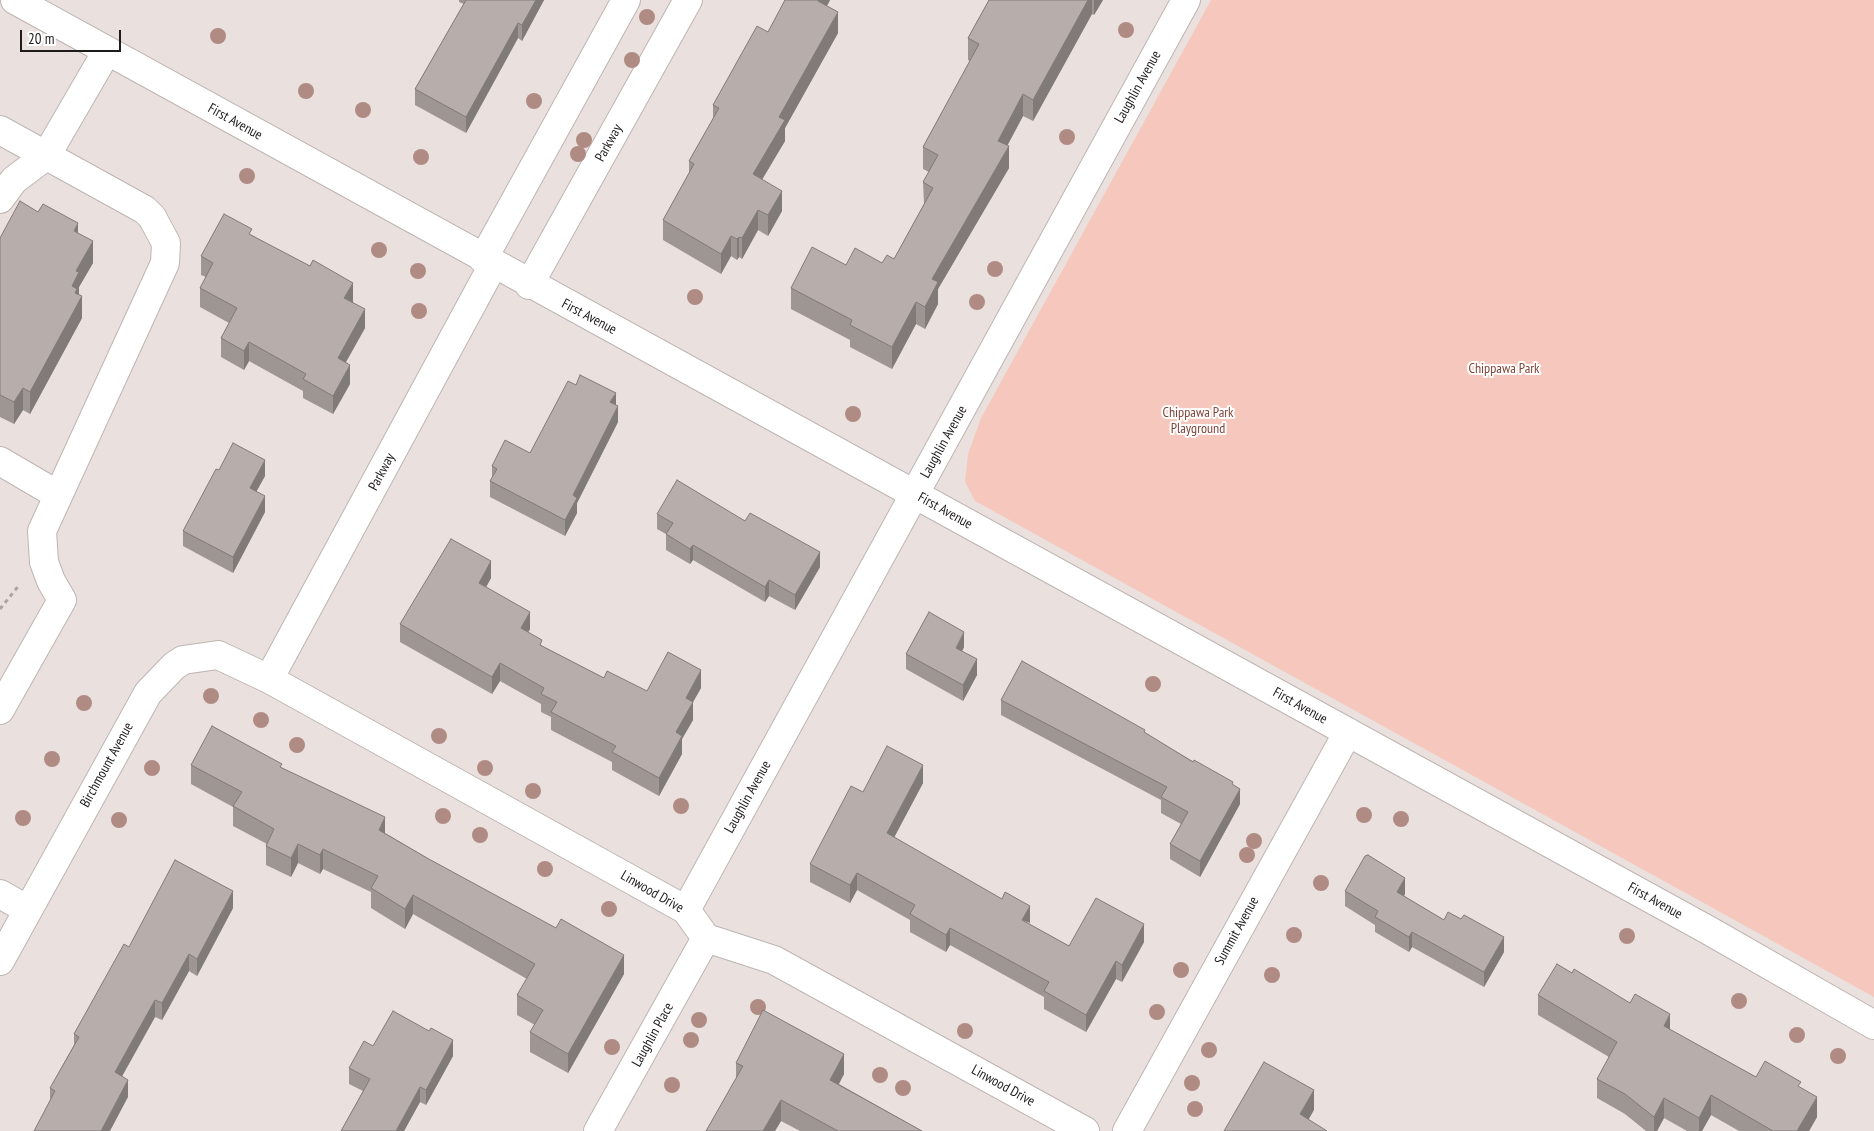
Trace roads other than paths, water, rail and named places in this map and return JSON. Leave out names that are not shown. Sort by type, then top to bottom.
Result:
[{"type":"street","name":"Parkway","points":[[269,679],[626,0]]},
{"type":"street","name":"Parkway","points":[[529,285],[688,0]]},
{"type":"street","name":"Laughlin Avenue","points":[[686,910],[1186,0]]},
{"type":"street","name":"First Avenue","points":[[28,3],[107,51],[529,285],[916,494],[1716,935],[1874,1025]]},
{"type":"street","points":[[0,199],[14,180],[46,156],[107,51]]},
{"type":"street","points":[[0,130],[145,210],[152,217],[166,243],[164,262],[42,531],[42,547],[51,581],[62,600],[0,710]]},
{"type":"street","points":[[0,461],[58,495]]},
{"type":"street","name":"Birchmount Avenue","points":[[0,961],[142,701],[170,670],[184,660],[218,655],[269,679]]},
{"type":"street","name":"Linwood Drive","points":[[269,679],[686,910],[706,938],[774,960],[1085,1131]]},
{"type":"street","name":"Summit Avenue","points":[[1128,1131],[1348,732]]},
{"type":"street","points":[[0,894],[28,910]]},
{"type":"street","name":"Laughlin Place","points":[[598,1131],[706,938]]},
{"type":"park label","name":"Chippawa Park","points":[[1504,369]]},
{"type":"park label","name":"Chippawa Park Playground","points":[[1198,422]]}]
